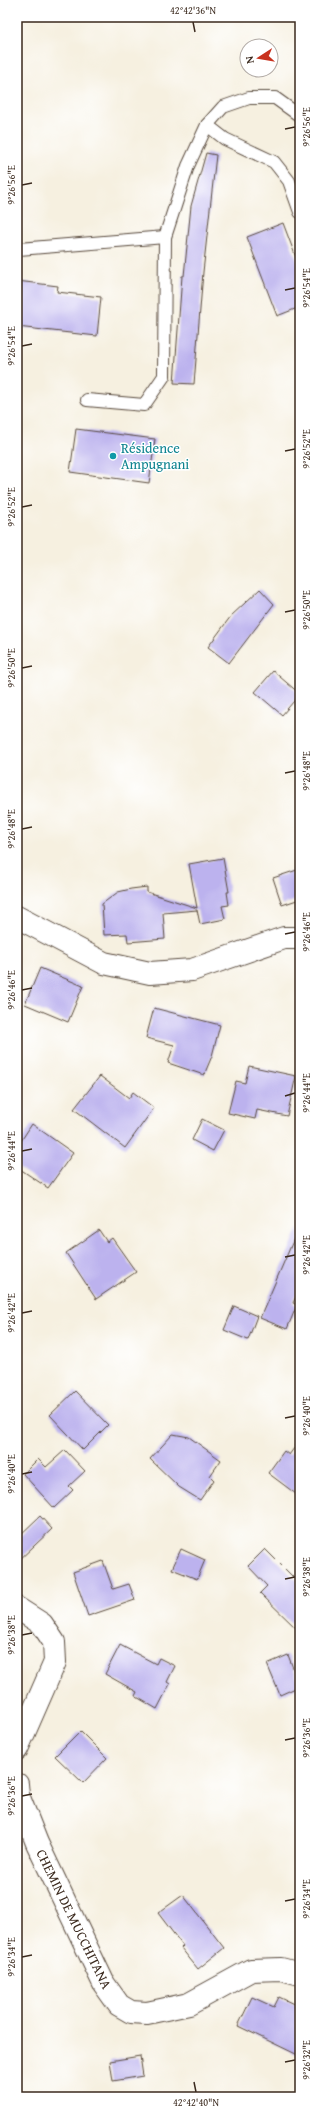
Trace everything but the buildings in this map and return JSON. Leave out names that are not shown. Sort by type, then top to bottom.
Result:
[{"type":"street","points":[[17,917],[104,963],[150,973],[192,970],[284,938],[300,938]]},
{"type":"street","points":[[17,1608],[42,1624],[54,1642],[55,1662],[17,1749]]},
{"type":"street","name":"CHEMIN DE MUCCHITANA","points":[[17,1784],[18,1795],[37,1843],[104,1984],[119,2006],[132,2012],[147,2013],[189,2004],[251,1970],[282,1969],[300,1974]]},
{"type":"lane","points":[[87,400],[144,405],[164,376],[165,237],[188,166],[207,125],[223,107],[249,98],[275,98],[300,116]]},
{"type":"lane","points":[[207,125],[225,139],[274,162],[289,181],[300,212]]},
{"type":"lane","points":[[17,252],[19,249],[165,237]]},
{"type":"place","name":"Résidence Ampugnani","points":[[113,456]]}]
